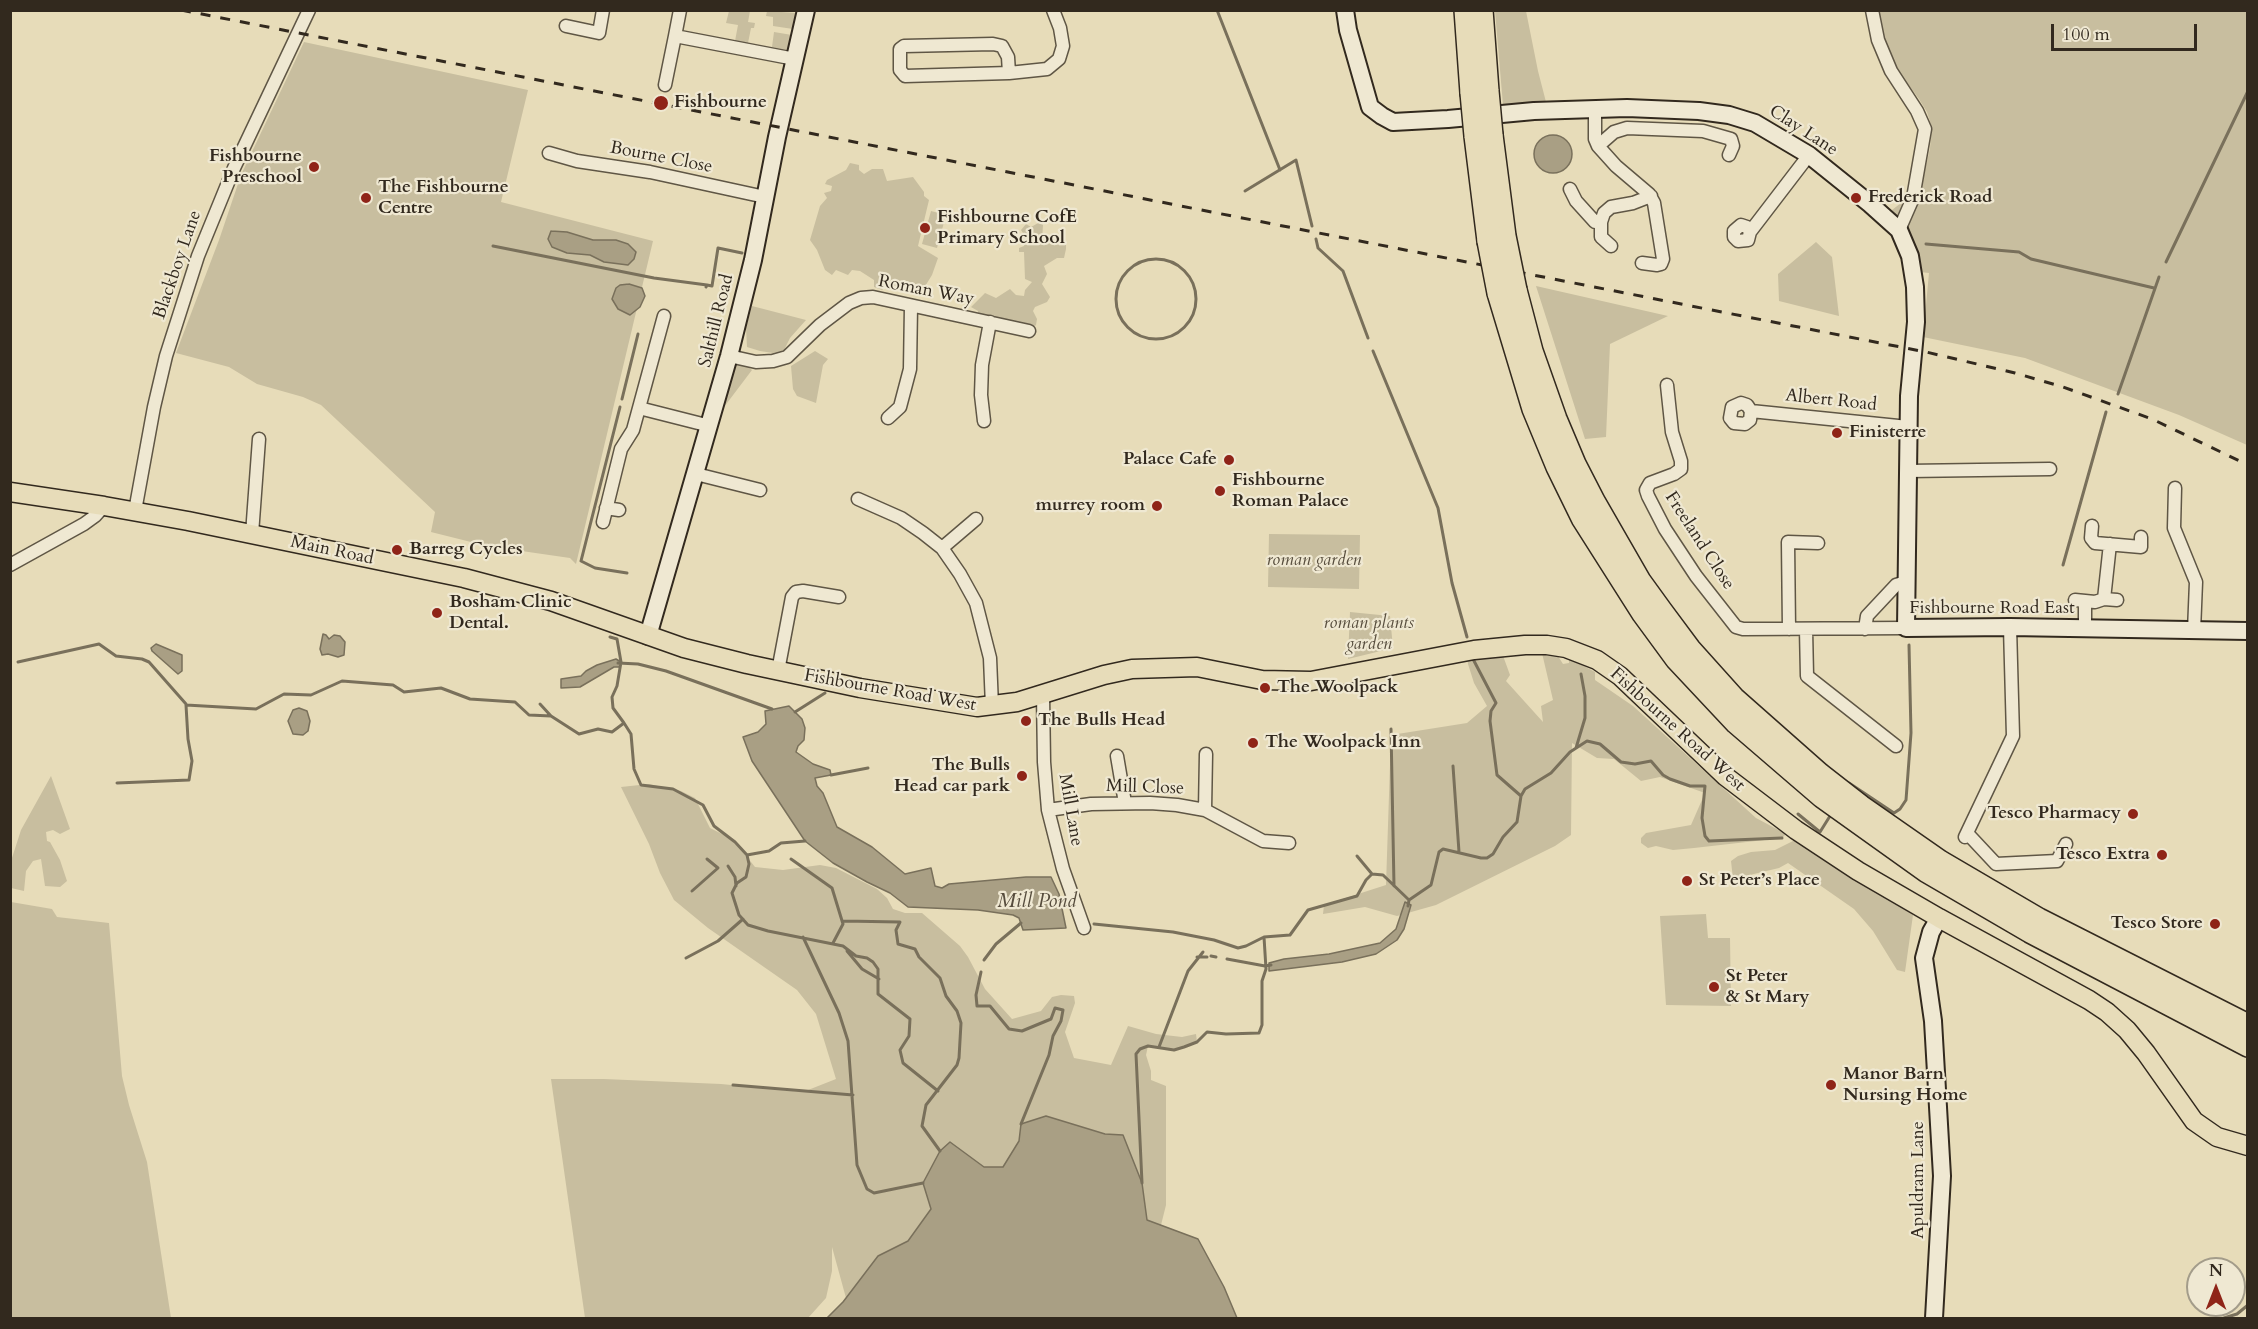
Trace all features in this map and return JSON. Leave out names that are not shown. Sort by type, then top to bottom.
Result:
[{"type":"highway","points":[[1465,10],[1480,92]]},
{"type":"highway","points":[[1482,10],[1480,92],[1496,238],[1533,409],[1582,518],[1604,556],[1649,623],[1676,659],[1736,723],[1822,797],[1927,872],[2030,932],[2247,1046]]},
{"type":"highway","points":[[1507,291],[1575,464],[1616,542],[1690,649],[1734,698],[1820,774],[1899,834],[1940,861],[2039,919],[2247,1025]]},
{"type":"main road","name":"Main Road","points":[[10,492],[104,506],[252,534],[504,588],[551,601],[648,636]]},
{"type":"main road","name":"Fishbourne Road West","points":[[648,636],[695,651],[778,671],[963,705],[992,706],[1043,695],[1104,675],[1132,669],[1197,667],[1262,680],[1311,681],[1474,650],[1525,645],[1566,648],[1597,660],[1620,676],[1702,755],[1759,804],[1858,871],[2079,994],[2107,1012],[2127,1030],[2146,1053],[2194,1121],[2217,1137],[2247,1146]]},
{"type":"street","name":"Blackboy Lane","points":[[135,512],[154,407],[166,356],[198,256],[234,168],[309,10]]},
{"type":"street","points":[[566,26],[599,33],[603,10]]},
{"type":"street","points":[[665,85],[680,10]]},
{"type":"street","name":"Salthill Road","points":[[648,636],[729,356],[806,10]]},
{"type":"street","points":[[1009,72],[1008,57],[1002,46],[993,44],[904,46],[900,48],[900,70],[905,76],[1009,72],[1047,69],[1059,59],[1063,46],[1060,28],[1053,10]]},
{"type":"street","name":"Clay Lane","points":[[1345,10],[1348,30],[1370,106],[1382,117],[1393,122],[1534,111],[1627,108],[1699,111],[1729,115],[1755,123],[1809,155],[1899,230],[1910,256],[1915,287],[1915,333],[1908,427],[1906,628]]},
{"type":"street","points":[[1872,10],[1878,40],[1891,71],[1917,111],[1925,129],[1913,198],[1899,230]]},
{"type":"street","points":[[675,36],[795,58]]},
{"type":"street","points":[[1595,109],[1595,139],[1598,146],[1651,196],[1663,259],[1657,266],[1642,263]]},
{"type":"street","points":[[1598,146],[1614,132],[1627,128],[1703,131],[1731,139],[1733,146],[1729,155]]},
{"type":"street","name":"Bourne Close","points":[[549,153],[577,161],[650,172],[765,197]]},
{"type":"street","points":[[1750,232],[1809,155]]},
{"type":"street","points":[[1570,189],[1576,201],[1595,222],[1601,222]]},
{"type":"street","points":[[1611,246],[1601,237],[1601,222],[1604,213],[1611,207],[1633,203],[1651,196]]},
{"type":"street","name":"Roman Way","points":[[729,356],[756,362],[787,357],[820,325],[849,303],[861,298],[873,297],[1029,331]]},
{"type":"street","points":[[888,418],[900,407],[910,369],[911,306]]},
{"type":"street","points":[[603,522],[612,509],[621,449],[633,430],[664,316]]},
{"type":"street","points":[[984,421],[981,395],[982,365],[990,322]]},
{"type":"street","name":"Freeland Close","points":[[1668,385],[1672,432],[1681,460],[1681,469],[1650,483],[1647,490],[1648,496],[1665,529],[1696,576],[1736,627]]},
{"type":"street","points":[[639,408],[710,426]]},
{"type":"street","name":"Albert Road","points":[[1751,411],[1908,427]]},
{"type":"street","points":[[252,534],[259,438]]},
{"type":"street","points":[[1908,471],[2050,470]]},
{"type":"street","points":[[696,474],[760,490]]},
{"type":"street","points":[[2175,488],[2174,528],[2196,582],[2194,631]]},
{"type":"street","points":[[858,499],[901,518],[942,548],[960,574],[976,603],[990,658],[992,706]]},
{"type":"street","points":[[10,565],[84,524],[104,506]]},
{"type":"street","points":[[942,548],[976,519]]},
{"type":"street","points":[[2092,526],[2091,538],[2095,543],[2141,547],[2141,537]]},
{"type":"street","points":[[1789,629],[1788,542],[1818,543]]},
{"type":"street","points":[[2085,628],[2080,601],[2095,602],[2111,599],[2110,544]]},
{"type":"street","points":[[1865,629],[1866,616],[1896,585],[1906,582]]},
{"type":"street","points":[[778,671],[792,597],[796,592],[803,591],[839,597]]},
{"type":"street","name":"Fishbourne Road East","points":[[1736,627],[1743,629],[2010,627],[2247,631]]},
{"type":"street","points":[[2010,627],[2013,736],[1966,835],[1996,864],[2057,861],[2066,844]]},
{"type":"street","points":[[1806,629],[1806,676],[1896,747]]},
{"type":"street","name":"Mill Lane","points":[[1043,695],[1044,762],[1048,810],[1063,869],[1084,928]]},
{"type":"street","name":"Mill Close","points":[[1205,810],[1206,754]]},
{"type":"street","points":[[1117,756],[1125,803]]},
{"type":"street","name":"Mill Close","points":[[1048,810],[1091,804],[1149,802],[1205,810],[1263,841],[1289,843]]},
{"type":"street","name":"Apuldram Lane","points":[[1934,1318],[1942,1176],[1931,1005],[1924,958],[1939,918]]},
{"type":"green space","points":[[729,11],[750,11],[748,22],[755,23],[754,28],[751,28],[748,43],[735,41],[738,25],[726,23]]},
{"type":"green space","points":[[767,11],[796,13],[793,29],[773,26],[773,17],[766,16]]},
{"type":"green space","points":[[1495,11],[1526,11],[1546,102],[1503,105]]},
{"type":"green space","points":[[1877,11],[2247,11],[2247,445],[2179,415],[2025,358],[1923,337],[1929,273],[1920,272],[1916,251],[1892,210],[1901,203],[1911,213],[1918,202],[1932,128],[1927,112],[1896,68],[1881,36]]},
{"type":"green space","points":[[774,32],[792,35],[790,48],[787,50],[772,47]]},
{"type":"green space","points":[[304,42],[528,90],[501,202],[653,241],[576,564],[570,558],[487,546],[431,532],[435,512],[321,405],[303,397],[257,384],[229,367],[176,353],[241,175]]},
{"type":"green space","points":[[850,163],[859,165],[859,170],[864,174],[872,169],[883,169],[887,181],[913,177],[924,192],[924,196],[929,200],[918,246],[938,258],[924,288],[910,282],[903,287],[888,285],[882,290],[874,287],[874,280],[860,271],[852,270],[848,275],[836,270],[832,275],[825,270],[810,240],[820,206],[827,198],[824,193],[831,191],[832,186],[825,184],[827,180],[846,170]]},
{"type":"green space","points":[[931,211],[946,215],[937,248],[922,244]]},
{"type":"green space","points":[[1040,222],[1043,225],[1042,240],[1060,237],[1066,242],[1066,249],[1064,258],[1057,258],[1044,266],[1047,274],[1042,284],[1050,297],[1047,302],[1035,307],[1033,311],[1037,319],[1036,325],[1027,333],[978,316],[978,311],[971,307],[985,293],[996,298],[1010,289],[1016,295],[1024,296],[1025,290],[1032,282],[1025,279],[1024,252],[1019,252],[1019,248],[1024,246],[1025,236],[1021,230],[1026,224],[1031,227]]},
{"type":"green space","points":[[1816,242],[1832,257],[1839,316],[1779,301],[1778,274]]},
{"type":"green space","points":[[1536,286],[1668,316],[1610,344],[1606,437],[1585,439]]},
{"type":"green space","points":[[752,306],[806,320],[790,338],[784,350],[773,353],[760,351],[747,347],[746,328]]},
{"type":"green space","points":[[815,351],[828,359],[823,365],[816,403],[797,396],[793,389],[791,366]]},
{"type":"green space","points":[[743,363],[752,370],[718,415],[731,370],[735,364]]},
{"type":"green space","name":"roman garden","points":[[1269,534],[1360,535],[1359,589],[1268,587]]},
{"type":"green space","name":"roman plants garden","points":[[1350,612],[1390,616],[1393,648],[1348,659]]},
{"type":"green space","points":[[1502,653],[1510,675],[1506,681],[1543,722],[1541,706],[1553,700],[1542,653],[1556,653],[1563,664],[1569,663],[1569,658],[1595,672],[1595,680],[1633,706],[1756,818],[1786,834],[1782,838],[1694,848],[1673,850],[1656,846],[1648,848],[1641,843],[1641,838],[1646,833],[1691,825],[1705,793],[1660,777],[1641,781],[1614,759],[1597,758],[1572,743],[1571,835],[1555,846],[1436,905],[1397,916],[1365,907],[1323,914],[1324,905],[1386,885],[1391,735],[1467,723],[1487,706],[1474,683],[1467,655]]},
{"type":"green space","points":[[51,776],[70,829],[60,834],[53,830],[46,832],[47,841],[50,842],[60,860],[67,881],[60,887],[45,886],[41,859],[33,861],[26,871],[24,891],[11,888],[11,861],[21,830]]},
{"type":"green space","points":[[649,784],[681,791],[695,798],[710,828],[724,835],[739,847],[755,867],[783,870],[820,865],[836,868],[877,889],[887,898],[893,909],[905,913],[922,913],[960,946],[985,989],[1012,1019],[1041,1011],[1052,997],[1074,996],[1075,1003],[1065,1032],[1074,1058],[1111,1065],[1128,1026],[1156,1034],[1182,1037],[1196,1034],[1197,1042],[1174,1050],[1148,1046],[1146,1055],[1151,1080],[1166,1086],[1166,1205],[1161,1225],[1198,1239],[1224,1287],[1237,1318],[1159,1225],[1147,1221],[1142,1184],[973,1318],[826,1318],[846,1298],[832,1247],[832,1271],[826,1298],[808,1318],[585,1318],[551,1079],[721,1084],[803,1092],[836,1079],[816,1014],[797,990],[708,928],[674,900],[621,787]]},
{"type":"green space","points":[[1795,840],[1913,915],[1905,972],[1897,970],[1873,931],[1854,909],[1788,863],[1779,868],[1733,879],[1731,861],[1738,856],[1751,852],[1775,850]]},
{"type":"green space","points":[[11,902],[52,909],[57,917],[109,923],[122,1076],[147,1162],[171,1318],[11,1318]]},
{"type":"green space","points":[[1706,914],[1708,938],[1730,938],[1731,1006],[1666,1005],[1660,916]]},
{"type":"water","points":[[1553,135],[1567,140],[1572,154],[1567,168],[1553,173],[1539,168],[1534,154],[1539,140]]},
{"type":"water","points":[[551,231],[567,232],[593,240],[616,240],[628,244],[636,252],[634,259],[628,265],[604,262],[590,255],[567,253],[552,247],[548,239]]},
{"type":"water","points":[[629,284],[642,288],[645,296],[640,307],[630,315],[618,309],[612,299],[616,288]]},
{"type":"water","points":[[323,634],[329,639],[334,635],[340,636],[345,642],[344,655],[338,657],[322,655],[320,649]]},
{"type":"water","points":[[156,644],[182,655],[182,671],[178,674],[152,651],[151,648]]},
{"type":"water","points":[[616,659],[621,662],[620,667],[614,667],[580,687],[561,688],[561,679],[581,676],[597,665]]},
{"type":"water","name":"Mill Pond","points":[[789,706],[802,719],[805,728],[804,740],[796,752],[813,764],[830,770],[831,775],[815,778],[837,827],[872,847],[905,874],[931,868],[935,886],[942,888],[949,884],[1051,877],[1059,894],[1066,928],[1023,930],[1019,918],[1013,915],[978,910],[908,907],[890,893],[833,863],[805,841],[752,761],[743,737],[758,732],[766,724],[765,711]]},
{"type":"water","points":[[299,708],[307,711],[310,721],[308,731],[303,735],[293,734],[288,721],[293,710]]},
{"type":"water","points":[[1405,902],[1411,905],[1404,929],[1397,940],[1376,954],[1342,962],[1269,971],[1269,963],[1284,959],[1329,954],[1380,943],[1396,929]]},
{"type":"water","points":[[1046,1116],[1105,1134],[1123,1135],[1142,1183],[1147,1220],[1198,1239],[1224,1287],[1237,1318],[827,1318],[843,1302],[878,1256],[908,1241],[931,1209],[923,1183],[940,1151],[950,1142],[984,1167],[1003,1167],[1019,1141],[1021,1124]]},
{"type":"waterway","points":[[1217,10],[1280,170]]},
{"type":"waterway","points":[[2166,262],[2248,91]]},
{"type":"waterway","points":[[1245,191],[1296,160],[1312,226]]},
{"type":"waterway","points":[[1316,239],[1318,248],[1343,271],[1368,338]]},
{"type":"waterway","points":[[1926,244],[2019,252],[2031,259],[2154,288]]},
{"type":"waterway","points":[[493,246],[654,278],[707,285],[706,287]]},
{"type":"waterway","points":[[707,285],[712,286],[718,248],[742,253]]},
{"type":"waterway","points":[[1156,259],[1171,262],[1184,271],[1193,284],[1196,299],[1193,314],[1184,327],[1171,336],[1156,339],[1141,336],[1128,327],[1119,314],[1116,299],[1119,284],[1128,271],[1141,262],[1156,259]]},
{"type":"waterway","points":[[2118,394],[2159,277]]},
{"type":"waterway","points":[[622,399],[638,334]]},
{"type":"waterway","points":[[1373,351],[1438,508],[1452,583],[1467,637]]},
{"type":"waterway","points":[[620,407],[581,561],[595,568],[627,573]]},
{"type":"waterway","points":[[2063,565],[2106,412]]},
{"type":"waterway","points":[[610,637],[617,639],[621,662],[617,686],[612,697],[613,708],[624,723]]},
{"type":"waterway","points":[[18,662],[99,644],[116,656],[149,662],[186,704]]},
{"type":"waterway","points":[[1849,783],[1894,813],[1906,800],[1911,733],[1909,645]]},
{"type":"waterway","points":[[1473,659],[1496,703],[1491,711],[1490,721],[1497,775],[1521,796]]},
{"type":"waterway","points":[[618,663],[638,664],[666,671],[772,709]]},
{"type":"waterway","points":[[1576,748],[1585,718],[1585,696],[1581,674]]},
{"type":"waterway","points":[[117,783],[189,780],[192,761],[186,705],[256,709],[284,694],[311,695],[342,681],[393,685],[404,692],[441,688],[470,699],[515,702],[529,715],[551,716],[579,734],[598,729],[612,732],[624,723],[631,734],[634,769],[641,785],[673,789],[703,805],[714,826],[735,842],[747,855]]},
{"type":"waterway","points":[[795,712],[825,693]]},
{"type":"waterway","points":[[540,704],[551,716]]},
{"type":"waterway","points":[[1391,729],[1394,886]]},
{"type":"waterway","points":[[1408,906],[1409,900],[1431,885],[1439,852],[1443,849],[1481,858],[1487,858],[1493,854],[1503,837],[1517,822],[1521,796],[1525,789],[1551,773],[1570,752],[1587,741],[1600,744],[1621,762],[1635,764],[1651,761],[1663,775],[1670,779],[1690,786],[1705,786],[1702,818],[1705,836],[1709,841],[1782,838]]},
{"type":"waterway","points":[[1453,766],[1459,852]]},
{"type":"waterway","points":[[831,775],[868,768]]},
{"type":"waterway","points":[[1798,814],[1820,832],[1830,816]]},
{"type":"waterway","points":[[805,841],[781,843],[769,851],[747,855],[749,864],[746,877],[737,883],[732,893],[739,915],[748,925],[843,946],[856,956],[873,962],[878,969],[878,994],[910,1019],[909,1036],[900,1050],[903,1063],[938,1091]]},
{"type":"waterway","points":[[1357,856],[1372,874]]},
{"type":"waterway","points":[[692,891],[718,868],[707,859]]},
{"type":"waterway","points":[[791,859],[832,888],[843,924],[833,943]]},
{"type":"waterway","points":[[728,866],[735,877],[736,886]]},
{"type":"waterway","points":[[1094,924],[1173,932],[1214,940],[1238,948],[1264,937],[1290,935],[1308,910],[1357,896],[1372,874],[1383,875],[1409,900]]},
{"type":"waterway","points":[[686,958],[718,941],[743,919]]},
{"type":"waterway","points":[[843,921],[900,922],[896,930],[898,944],[915,949],[919,957],[940,978],[946,996],[957,1011],[961,1023],[957,1065],[926,1105],[922,1126],[940,1151]]},
{"type":"waterway","points":[[984,960],[996,944],[1021,923]]},
{"type":"waterway","points":[[803,937],[839,1013],[848,1041],[857,1165],[867,1189],[874,1193],[923,1183]]},
{"type":"waterway","points":[[1142,1183],[1136,1054],[1140,1049],[1148,1046],[1174,1050],[1184,1047],[1197,1042],[1207,1032],[1259,1033],[1262,1025],[1262,981],[1266,969],[1264,937]]},
{"type":"waterway","points":[[847,951],[862,969],[879,979]]},
{"type":"waterway","points":[[1159,1047],[1188,971],[1203,952]]},
{"type":"waterway","points":[[1211,956],[1216,957]]},
{"type":"waterway","points":[[1197,957],[1207,957]]},
{"type":"waterway","points":[[1227,959],[1265,966],[1271,965]]},
{"type":"waterway","points":[[981,972],[976,995],[977,1006],[990,1006],[1009,1029],[1022,1031],[1051,1019],[1055,1008],[1063,1010],[1061,1021],[1053,1036],[1049,1055],[1021,1124]]},
{"type":"waterway","points":[[733,1085],[853,1095]]},
{"type":"waterway","points":[[2224,1318],[2237,1314],[2248,1305]]},
{"type":"railway","points":[[181,10],[1926,352],[2063,387],[2152,419],[2248,465]]},
{"type":"place","name":"Fishbourne","points":[[661,103]]},
{"type":"place","name":"Fishbourne Preschool","points":[[314,167]]},
{"type":"place","name":"The Fishbourne Centre","points":[[366,198]]},
{"type":"place","name":"Frederick Road","points":[[1856,198]]},
{"type":"place","name":"Fishbourne CofE Primary School","points":[[925,228]]},
{"type":"place","name":"Finisterre","points":[[1837,433]]},
{"type":"place","name":"Palace Cafe","points":[[1229,460]]},
{"type":"place","name":"Fishbourne Roman Palace","points":[[1220,491]]},
{"type":"place","name":"murrey room","points":[[1157,506]]},
{"type":"place","name":"Barreg Cycles","points":[[397,550]]},
{"type":"place","name":"Bosham Clinic Dental.","points":[[437,613]]},
{"type":"place","name":"The Woolpack","points":[[1265,688]]},
{"type":"place","name":"The Bulls Head","points":[[1026,721]]},
{"type":"place","name":"The Woolpack Inn","points":[[1253,743]]},
{"type":"place","name":"The Bulls Head car park","points":[[1022,776]]},
{"type":"place","name":"Tesco Pharmacy","points":[[2133,814]]},
{"type":"place","name":"Tesco Extra","points":[[2162,855]]},
{"type":"place","name":"St Peter’s Place","points":[[1687,881]]},
{"type":"place","name":"Tesco Store","points":[[2215,924]]},
{"type":"place","name":"St Peter & St Mary","points":[[1714,987]]},
{"type":"place","name":"Manor Barn Nursing Home","points":[[1831,1085]]}]
